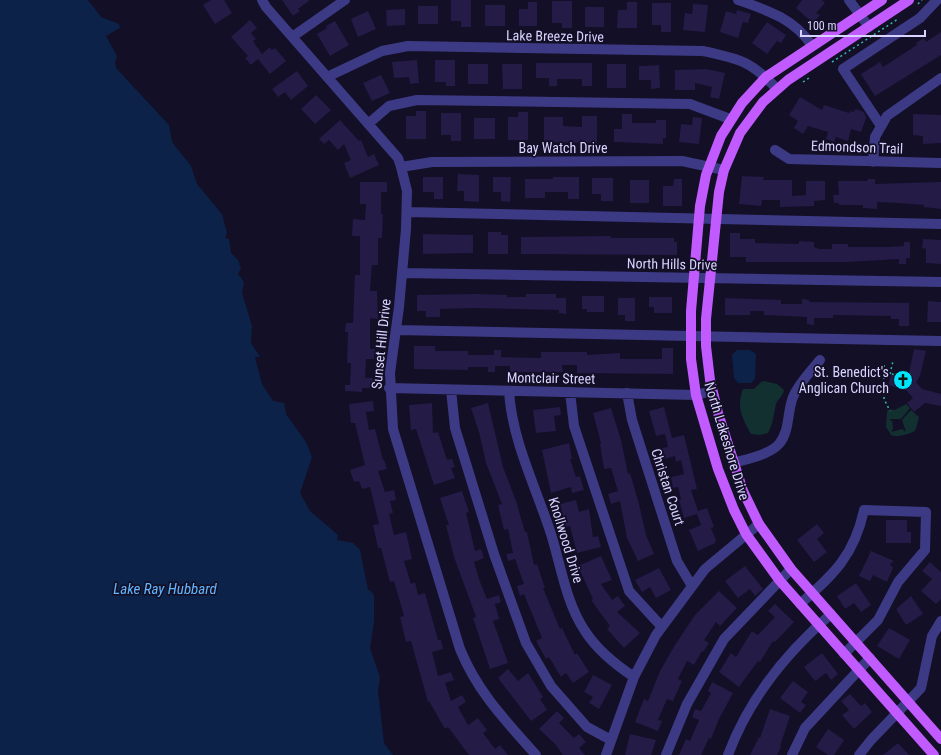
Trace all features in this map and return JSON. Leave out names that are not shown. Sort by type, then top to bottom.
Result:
[{"type":"main road","name":"North Lakeshore Drive","points":[[882,0],[766,77],[748,96],[730,119],[716,147],[708,167],[704,184],[699,218],[690,336],[696,395],[718,469],[734,510],[746,534],[780,581],[934,755]]},
{"type":"main road","name":"North Lakeshore Drive","points":[[911,4],[869,27],[797,73],[777,89],[754,112],[740,133],[724,170],[715,220],[709,279],[706,338],[712,391],[733,464],[743,491],[759,524],[791,569],[941,739]]},
{"type":"main road","points":[[718,469],[733,464]]},
{"type":"main road","points":[[934,755],[941,746]]},
{"type":"street","name":"Sunset Hill Drive","points":[[262,0],[266,7],[398,158],[402,167],[407,191],[407,212],[402,273],[389,388],[393,429],[460,649],[468,669],[490,703],[536,755]]},
{"type":"street","points":[[292,36],[345,0]]},
{"type":"street","points":[[738,0],[774,12],[804,33],[812,46]]},
{"type":"street","points":[[849,0],[869,27]]},
{"type":"street","points":[[881,126],[843,68],[920,18],[937,0]]},
{"type":"street","name":"Lake Breeze Drive","points":[[327,77],[382,51],[408,46],[580,51],[703,51],[730,57],[751,65],[766,77],[777,89]]},
{"type":"street","points":[[873,162],[875,137],[887,116],[941,78]]},
{"type":"street","points":[[368,124],[389,106],[417,100],[690,104],[730,119]]},
{"type":"street","name":"Edmondson Trail","points":[[775,150],[789,159],[941,163]]},
{"type":"street","name":"Bay Watch Drive","points":[[402,167],[432,162],[682,161],[724,170]]},
{"type":"street","points":[[407,212],[941,224]]},
{"type":"street","name":"North Hills Drive","points":[[402,273],[941,282]]},
{"type":"street","points":[[396,330],[690,336],[706,338],[941,341]]},
{"type":"street","points":[[733,464],[768,452],[778,445],[784,436],[792,399],[820,360]]},
{"type":"street","name":"Montclair Street","points":[[389,388],[696,395],[712,391]]},
{"type":"street","points":[[452,390],[455,428],[494,554],[526,643],[551,686],[587,727],[611,740]]},
{"type":"street","name":"Knollwood Drive","points":[[509,391],[514,424],[551,533],[571,603],[584,631],[600,650],[634,677]]},
{"type":"street","points":[[570,392],[574,426],[629,591],[662,627]]},
{"type":"street","name":"Christan Court","points":[[627,393],[632,420],[677,561],[692,586]]},
{"type":"street","points":[[800,604],[840,566],[851,550],[861,524],[864,510],[926,512],[925,550],[898,582],[878,620],[856,644],[844,654]]},
{"type":"street","points":[[606,755],[634,677],[662,627],[706,569],[759,524]]},
{"type":"street","points":[[666,755],[687,704],[724,639],[791,569]]},
{"type":"street","points":[[728,755],[735,737],[753,702],[775,671],[831,614]]},
{"type":"street","points":[[859,755],[921,688],[932,636],[941,621]]},
{"type":"street","points":[[792,755],[805,728],[858,669],[870,658]]},
{"type":"path","points":[[911,4],[922,0]]},
{"type":"path","points":[[830,63],[902,16]]},
{"type":"path","points":[[802,82],[813,75]]},
{"type":"path","points":[[890,374],[893,361]]},
{"type":"path","points":[[884,365],[884,399],[890,411]]},
{"type":"path","points":[[884,372],[900,376]]},
{"type":"green space","points":[[764,381],[777,384],[784,390],[776,404],[768,433],[760,435],[751,434],[741,412],[741,395],[743,389],[754,389]]},
{"type":"green space","points":[[906,404],[910,408],[901,419],[889,419],[892,421],[893,429],[891,432],[902,429],[906,432],[902,420],[911,410],[919,417],[916,428],[912,433],[896,436],[891,435],[886,427],[887,412],[888,410],[891,411],[890,409],[895,410]]},
{"type":"water","name":"Lake Ray Hubbard","points":[[0,0],[88,0],[101,17],[119,24],[120,28],[106,36],[117,56],[115,62],[116,68],[169,125],[172,142],[191,166],[197,184],[222,214],[227,233],[225,238],[229,239],[231,253],[238,260],[241,268],[238,274],[244,282],[242,293],[252,326],[251,343],[260,357],[255,357],[262,384],[273,401],[284,403],[286,414],[306,442],[312,457],[300,493],[310,511],[338,535],[337,540],[353,543],[360,550],[368,590],[372,592],[374,596],[374,622],[370,648],[380,677],[378,691],[384,743],[393,755],[0,755]]},
{"type":"water","points":[[737,350],[750,350],[756,354],[755,379],[751,383],[738,383],[734,378],[732,355]]},
{"type":"building","points":[[211,0],[224,0],[232,13],[215,24],[203,5]]},
{"type":"building","points":[[282,0],[310,0],[298,9],[300,11],[293,16]]},
{"type":"building","points":[[451,0],[471,0],[471,27],[461,27],[461,21],[451,21]]},
{"type":"building","points":[[802,0],[822,0],[825,3],[816,13],[820,15],[813,23],[796,8]]},
{"type":"building","points":[[552,1],[572,1],[572,28],[562,28],[562,23],[552,23]]},
{"type":"building","points":[[528,2],[537,2],[537,26],[519,26],[519,9],[528,9]]},
{"type":"building","points":[[627,2],[637,2],[637,28],[617,28],[618,10],[627,10]]},
{"type":"building","points":[[652,3],[671,3],[671,32],[661,32],[661,25],[652,25]]},
{"type":"building","points":[[693,4],[708,5],[705,32],[683,30],[685,13],[692,14]]},
{"type":"building","points":[[485,5],[505,5],[505,26],[485,26]]},
{"type":"building","points":[[418,6],[438,6],[438,24],[418,24]]},
{"type":"building","points":[[585,7],[604,7],[604,27],[585,27]]},
{"type":"building","points":[[405,9],[405,25],[387,26],[386,10]]},
{"type":"building","points":[[737,10],[751,14],[748,23],[743,22],[738,38],[720,32],[726,11],[736,14]]},
{"type":"building","points":[[368,11],[376,29],[358,37],[351,19]]},
{"type":"building","points":[[250,20],[257,28],[251,33],[256,39],[253,41],[262,54],[270,47],[272,50],[275,48],[286,61],[270,74],[258,59],[251,65],[245,58],[248,56],[231,37]]},
{"type":"building","points":[[335,21],[349,45],[330,56],[317,34],[327,28],[326,26]]},
{"type":"building","points":[[767,22],[786,35],[781,43],[777,41],[767,54],[752,43]]},
{"type":"building","points":[[941,32],[941,55],[875,96],[861,74],[880,62],[883,67],[917,45],[916,43],[924,38],[926,42]]},
{"type":"building","points":[[417,60],[419,83],[410,84],[409,77],[394,78],[392,62]]},
{"type":"building","points":[[435,60],[455,60],[455,86],[446,86],[446,82],[435,82]]},
{"type":"building","points":[[536,63],[592,63],[592,86],[582,86],[582,79],[557,79],[557,86],[549,86],[549,78],[536,78]]},
{"type":"building","points":[[468,64],[488,64],[488,84],[468,84]]},
{"type":"building","points":[[502,64],[522,64],[522,89],[503,89]]},
{"type":"building","points":[[607,64],[626,64],[626,88],[607,88]]},
{"type":"building","points":[[659,65],[660,88],[651,89],[651,80],[639,80],[639,66]]},
{"type":"building","points":[[706,69],[725,73],[719,99],[710,97],[712,87],[695,83],[695,90],[675,90],[675,70]]},
{"type":"building","points":[[297,71],[308,86],[291,100],[285,92],[278,97],[272,89]]},
{"type":"building","points":[[381,75],[390,93],[372,101],[363,83]]},
{"type":"building","points":[[316,95],[331,110],[315,124],[301,109]]},
{"type":"building","points":[[800,97],[822,110],[824,105],[849,113],[850,111],[854,112],[855,109],[864,112],[866,118],[861,132],[851,129],[848,141],[836,137],[834,142],[826,139],[828,132],[808,126],[803,134],[794,128],[798,121],[789,115]]},
{"type":"building","points":[[416,111],[426,111],[426,139],[406,139],[406,116],[416,116]]},
{"type":"building","points":[[518,112],[528,112],[528,140],[508,140],[508,117],[518,117]]},
{"type":"building","points":[[441,113],[461,113],[461,141],[451,141],[451,135],[441,135]]},
{"type":"building","points":[[622,114],[632,114],[632,123],[656,123],[656,120],[666,120],[666,138],[663,138],[663,144],[614,142],[614,129],[622,129]]},
{"type":"building","points":[[913,114],[941,115],[941,143],[923,144],[923,136],[913,135]]},
{"type":"building","points":[[582,116],[597,116],[597,143],[544,142],[544,117],[563,117],[563,126],[582,127]]},
{"type":"building","points":[[693,117],[702,118],[699,144],[679,142],[681,124],[692,125]]},
{"type":"building","points":[[474,118],[495,118],[495,139],[474,139]]},
{"type":"building","points":[[340,120],[359,141],[361,140],[368,157],[374,154],[379,165],[350,178],[344,163],[351,160],[344,144],[338,150],[329,140],[324,144],[319,139]]},
{"type":"building","points":[[458,174],[479,175],[479,202],[464,201],[464,191],[457,191]]},
{"type":"building","points":[[742,176],[764,177],[763,180],[792,180],[792,196],[806,195],[806,181],[825,181],[825,200],[814,201],[814,206],[780,207],[780,200],[762,200],[761,206],[739,204]]},
{"type":"building","points":[[423,177],[443,177],[443,199],[434,199],[434,192],[423,192]]},
{"type":"building","points":[[493,177],[511,177],[510,202],[501,201],[501,192],[493,192]]},
{"type":"building","points":[[553,177],[579,177],[579,199],[568,199],[568,192],[545,192],[545,198],[525,198],[525,179],[553,179]]},
{"type":"building","points":[[592,178],[613,178],[613,201],[601,201],[601,194],[592,194]]},
{"type":"building","points":[[674,179],[682,179],[682,206],[663,206],[663,186],[673,186]]},
{"type":"building","points":[[868,179],[875,179],[875,184],[941,182],[941,209],[924,207],[924,205],[899,203],[877,202],[877,209],[863,208],[863,205],[839,205],[839,203],[834,203],[833,195],[839,195],[838,181],[867,181]]},
{"type":"building","points":[[630,180],[649,180],[649,203],[630,203]]},
{"type":"building","points":[[360,182],[387,182],[387,192],[381,192],[381,214],[383,214],[382,238],[378,238],[378,265],[372,265],[370,291],[377,291],[378,319],[370,318],[370,349],[375,349],[374,359],[366,359],[365,378],[373,378],[372,388],[362,388],[362,392],[345,391],[345,385],[350,385],[351,363],[347,363],[348,332],[345,332],[346,323],[353,323],[355,275],[360,275],[360,236],[352,236],[353,219],[365,220],[366,204],[360,204]]},
{"type":"building","points":[[488,232],[501,232],[501,235],[508,235],[508,254],[488,254]]},
{"type":"building","points":[[730,233],[740,233],[740,239],[755,239],[755,243],[799,244],[799,241],[814,242],[814,247],[819,249],[832,249],[832,244],[848,244],[848,247],[886,247],[904,246],[904,242],[910,242],[910,258],[906,258],[906,264],[899,264],[899,259],[847,262],[746,262],[746,257],[730,257]]},
{"type":"building","points":[[423,234],[473,235],[473,253],[423,254]]},
{"type":"building","points":[[611,236],[611,238],[674,238],[674,242],[677,242],[677,255],[521,254],[521,237]]},
{"type":"building","points":[[923,239],[941,240],[941,264],[926,263],[926,249],[922,248]]},
{"type":"building","points":[[476,294],[526,297],[526,294],[556,294],[556,298],[566,298],[566,314],[559,313],[559,310],[473,308],[440,309],[440,317],[426,317],[426,311],[417,311],[417,295]]},
{"type":"building","points":[[582,296],[604,296],[604,312],[587,312],[587,309],[582,309]]},
{"type":"building","points":[[649,297],[672,297],[672,313],[654,313],[654,307],[649,307]]},
{"type":"building","points":[[618,298],[635,298],[635,321],[625,321],[625,315],[618,315]]},
{"type":"building","points":[[725,298],[781,300],[781,304],[802,304],[802,299],[809,300],[809,302],[909,303],[909,326],[899,326],[899,319],[891,319],[891,316],[833,315],[833,318],[814,318],[814,325],[807,324],[807,317],[764,315],[764,311],[750,311],[750,315],[725,315]]},
{"type":"building","points":[[928,301],[941,302],[941,322],[927,322]]},
{"type":"building","points":[[414,346],[435,346],[435,351],[468,351],[468,355],[494,355],[494,350],[501,350],[501,357],[541,358],[541,352],[587,352],[587,355],[620,353],[620,359],[662,359],[662,348],[673,348],[673,374],[577,373],[577,365],[562,365],[563,372],[510,372],[510,366],[495,366],[495,372],[488,372],[488,367],[468,367],[468,370],[414,369]]},
{"type":"building","name":"St. Benedict's Anglican Church","points":[[914,349],[926,351],[920,376],[916,382],[922,389],[941,394],[941,406],[925,403],[914,412],[907,403],[913,398],[906,390],[888,385],[891,375],[904,379],[909,373]]},
{"type":"building","points":[[373,401],[374,411],[366,412],[369,430],[375,429],[383,460],[387,469],[378,471],[385,492],[394,490],[396,500],[390,501],[393,513],[389,514],[394,535],[406,532],[412,559],[404,561],[411,584],[415,582],[418,595],[425,593],[438,640],[441,640],[443,649],[432,652],[438,676],[451,672],[454,680],[445,683],[451,701],[462,695],[466,702],[458,707],[468,725],[478,718],[487,730],[483,733],[495,749],[500,745],[508,755],[469,755],[448,727],[445,729],[429,701],[428,702],[411,641],[406,642],[400,617],[404,616],[394,581],[390,582],[381,548],[378,548],[373,525],[379,524],[370,487],[362,489],[359,481],[354,482],[350,470],[365,465],[355,423],[351,423],[349,404]]},
{"type":"building","points":[[432,403],[433,433],[438,432],[447,460],[452,459],[455,467],[451,468],[455,478],[434,485],[416,429],[411,430],[409,405]]},
{"type":"building","points":[[488,403],[503,467],[516,501],[525,532],[527,532],[534,565],[537,564],[545,588],[543,588],[560,629],[562,628],[575,655],[577,653],[589,672],[573,683],[566,673],[561,677],[549,657],[546,659],[536,641],[542,638],[524,594],[520,596],[517,586],[524,584],[515,559],[508,561],[506,554],[513,553],[508,529],[504,530],[498,505],[502,504],[486,463],[479,432],[471,408]]},
{"type":"building","points":[[560,407],[561,415],[554,416],[556,431],[536,433],[533,410]]},
{"type":"building","points":[[664,407],[672,438],[684,435],[697,489],[691,490],[698,511],[707,508],[714,527],[711,528],[716,540],[715,543],[698,551],[689,530],[701,525],[697,514],[684,518],[679,500],[681,499],[678,487],[673,488],[671,477],[684,474],[681,460],[676,462],[675,456],[664,459],[662,448],[668,447],[665,434],[656,436],[649,411]]},
{"type":"building","points":[[611,408],[621,440],[628,474],[630,473],[646,535],[654,554],[638,561],[627,538],[620,501],[611,504],[608,494],[618,491],[611,468],[604,469],[601,443],[593,413]]},
{"type":"building","points":[[569,443],[572,459],[570,459],[576,477],[580,476],[584,490],[572,493],[571,487],[551,493],[542,450]]},
{"type":"building","points":[[462,491],[469,512],[466,513],[475,551],[481,549],[484,558],[474,562],[480,582],[487,599],[499,595],[501,602],[495,604],[499,619],[493,621],[508,663],[490,669],[473,618],[476,617],[454,557],[446,525],[449,525],[440,498]]},
{"type":"building","points":[[576,500],[579,512],[589,509],[593,537],[598,536],[601,547],[577,553],[570,526],[566,527],[560,504]]},
{"type":"building","points":[[886,520],[907,520],[907,532],[911,532],[911,543],[886,543]]},
{"type":"building","points":[[817,524],[824,533],[817,539],[827,552],[814,562],[797,540]]},
{"type":"building","points":[[871,551],[894,561],[890,564],[893,568],[887,582],[873,575],[870,581],[859,576]]},
{"type":"building","points":[[601,556],[612,580],[601,584],[612,600],[618,596],[625,606],[617,612],[640,633],[624,648],[607,629],[610,626],[591,600],[593,599],[578,566]]},
{"type":"building","points":[[930,562],[941,572],[941,599],[936,604],[921,591],[932,579],[922,571]]},
{"type":"building","points":[[745,566],[763,589],[755,596],[750,589],[738,598],[725,581]]},
{"type":"building","points":[[659,568],[671,590],[656,598],[650,587],[642,592],[635,580]]},
{"type":"building","points":[[856,583],[871,605],[861,612],[854,603],[845,609],[837,596]]},
{"type":"building","points":[[719,591],[737,608],[720,626],[716,622],[704,640],[709,643],[703,652],[702,651],[694,665],[687,661],[678,679],[682,681],[673,701],[667,699],[658,720],[662,721],[658,731],[635,722],[644,699],[648,701],[660,671],[675,645],[695,615]]},
{"type":"building","points":[[911,596],[923,614],[906,625],[896,609]]},
{"type":"building","points":[[775,604],[794,622],[775,642],[773,641],[760,662],[758,661],[739,687],[719,672],[731,653],[736,657],[752,631],[758,635],[775,617],[768,611]]},
{"type":"building","points":[[889,628],[910,640],[899,659],[877,646]]},
{"type":"building","points":[[822,653],[838,674],[831,680],[826,673],[815,681],[804,667]]},
{"type":"building","points":[[508,669],[518,681],[528,673],[543,697],[540,699],[547,710],[531,721],[498,678]]},
{"type":"building","points":[[593,675],[612,685],[599,709],[589,703],[593,697],[584,692]]},
{"type":"building","points":[[793,681],[808,692],[801,702],[806,705],[800,713],[780,698]]},
{"type":"building","points":[[712,682],[733,693],[719,719],[711,739],[709,738],[701,755],[679,755],[686,739],[690,741],[699,720],[692,717],[695,709],[701,711],[711,693],[708,691]]},
{"type":"building","points":[[850,694],[861,706],[865,703],[872,712],[854,729],[842,715],[849,710],[841,701]]},
{"type":"building","points":[[770,709],[790,716],[780,746],[781,747],[777,755],[750,755],[759,737],[760,738]]},
{"type":"building","points":[[557,711],[564,718],[559,723],[574,738],[579,734],[586,742],[579,748],[585,755],[563,755],[555,744],[539,729]]},
{"type":"building","points":[[828,729],[844,740],[834,755],[828,755],[816,747]]},
{"type":"building","points":[[630,734],[656,740],[651,755],[625,755]]},
{"type":"building","points":[[898,743],[909,755],[883,755]]},
{"type":"place","name":"St. Benedict's Anglican Church","points":[[903,380]]}]
